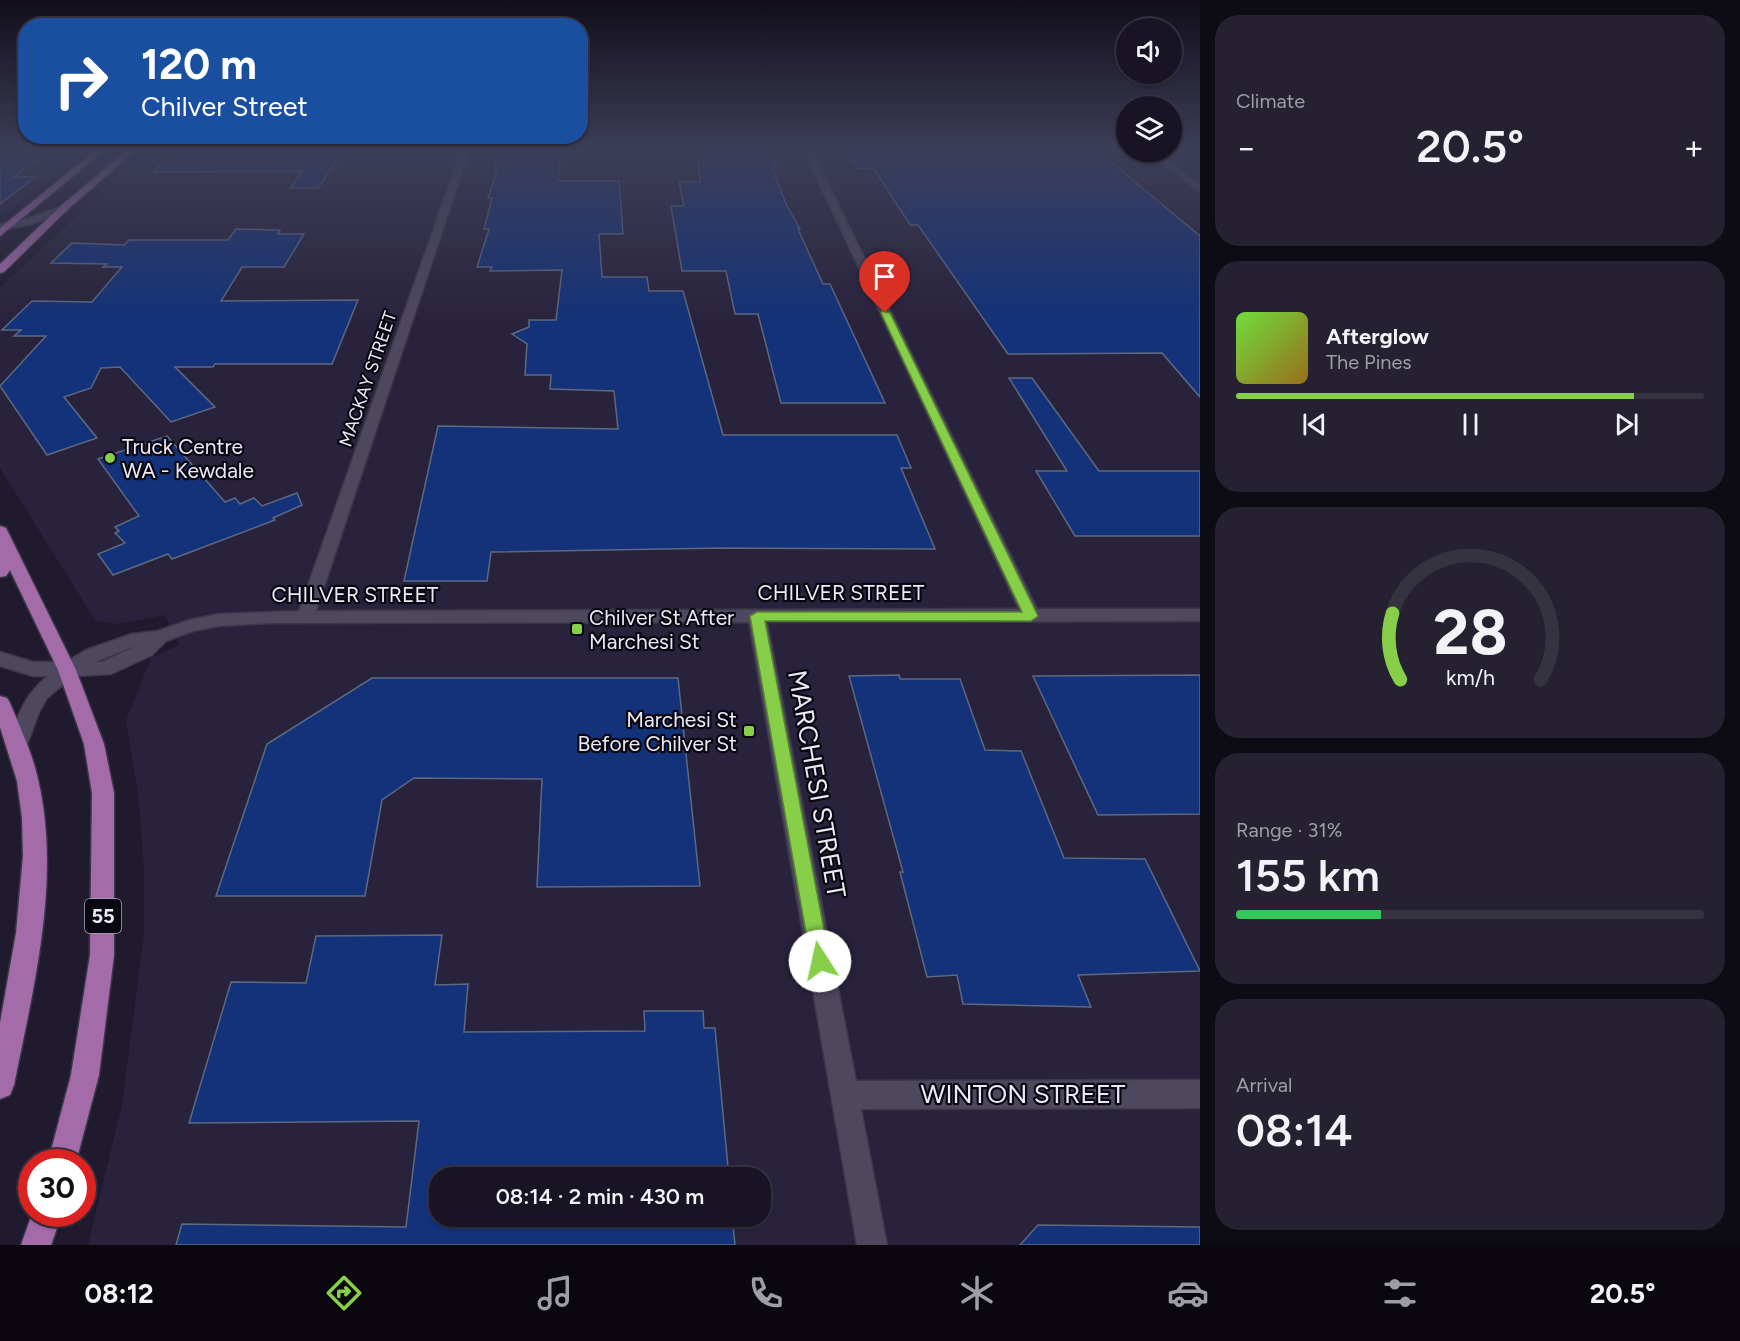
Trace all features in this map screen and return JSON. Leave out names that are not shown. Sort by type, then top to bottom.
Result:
[{"type":"main road","points":[[2,228],[26,209]]},
{"type":"main road","points":[[0,270],[63,209]]},
{"type":"main road","name":"55","points":[[0,531],[67,670],[94,744],[103,793],[102,955],[85,1076],[65,1149]]},
{"type":"main road","points":[[0,572],[5,565],[9,548]]},
{"type":"main road","points":[[0,703],[28,780],[35,862],[21,987],[0,1085]]},
{"type":"main road","points":[[36,1245],[42,1227]]},
{"type":"street","points":[[2,228],[29,222],[63,209]]},
{"type":"street","name":"MACKAY STREET","points":[[305,618],[445,209]]},
{"type":"street","points":[[836,209],[1031,616]]},
{"type":"street","points":[[2,228],[18,230],[28,242]]},
{"type":"street","name":"CHILVER STREET","points":[[0,659],[33,669],[104,669],[145,650],[160,637],[189,626],[246,618],[1200,615]]},
{"type":"street","name":"MARCHESI STREET","points":[[757,616],[872,1245]]},
{"type":"street","points":[[17,747],[28,712],[40,693],[67,670]]},
{"type":"street","name":"WINTON STREET","points":[[845,1095],[1200,1094]]},
{"type":"shaded area","points":[[0,209],[11,209],[0,218]]},
{"type":"shaded area","points":[[84,209],[1200,209],[1200,1245],[88,1245],[92,1227],[96,1227],[96,1212],[122,1105],[144,935],[144,870],[139,800],[126,720],[151,658],[180,645],[165,615],[117,624],[95,620],[0,468],[0,288]]},
{"type":"building","points":[[489,209],[621,209],[623,234],[599,234],[602,277],[647,277],[649,291],[683,291],[723,435],[897,435],[911,468],[901,468],[935,549],[720,548],[491,552],[487,581],[404,581],[438,426],[618,429],[614,391],[550,389],[551,375],[525,375],[527,344],[512,334],[529,327],[529,320],[556,320],[562,270],[490,271],[492,267],[477,267],[489,229],[484,229]]},
{"type":"building","points":[[672,209],[789,209],[800,229],[798,229],[823,284],[830,284],[885,403],[781,403],[758,314],[735,314],[726,271],[682,271]]},
{"type":"building","points":[[900,209],[1168,209],[1200,236],[1200,397],[1162,353],[1008,354],[918,225],[910,225]]},
{"type":"building","points":[[236,229],[280,230],[278,234],[304,234],[284,267],[242,267],[221,301],[358,300],[332,364],[215,364],[213,367],[175,367],[215,407],[171,422],[120,367],[101,368],[91,388],[64,397],[97,438],[47,455],[0,386],[46,336],[14,336],[21,330],[2,330],[32,301],[92,302],[122,267],[103,267],[107,264],[51,263],[72,243],[124,245],[129,240],[228,240]]},
{"type":"building","points":[[1009,378],[1032,378],[1099,471],[1200,471],[1200,536],[1075,536],[1036,471],[1067,471]]},
{"type":"building","points":[[167,436],[225,502],[235,498],[240,504],[254,498],[262,506],[297,493],[302,505],[273,518],[275,520],[172,559],[168,554],[113,575],[98,554],[125,543],[115,533],[119,531],[115,527],[139,516],[98,459]]},
{"type":"building","points":[[899,675],[900,679],[960,679],[985,750],[1021,751],[1064,858],[1145,859],[1200,971],[1078,975],[1091,1007],[963,1004],[957,975],[927,977],[900,872],[903,872],[849,676]]},
{"type":"building","points":[[1200,675],[1200,814],[1098,815],[1033,676]]},
{"type":"building","points":[[372,678],[678,678],[700,886],[537,887],[542,779],[414,778],[382,800],[365,896],[216,896],[267,744]]},
{"type":"building","points":[[442,935],[435,985],[468,984],[464,1032],[645,1031],[644,1011],[703,1011],[704,1028],[715,1028],[728,1167],[429,1167],[429,1227],[733,1227],[735,1245],[176,1245],[182,1224],[406,1227],[419,1121],[189,1123],[231,982],[306,983],[316,936]]},
{"type":"building","points":[[1038,1225],[1200,1227],[1200,1245],[1020,1245]]},
{"type":"place","name":"Truck Centre WA - Kewdale","points":[[110,458]]},
{"type":"place","name":"Chilver St After Marchesi St","points":[[577,629]]},
{"type":"place","name":"Marchesi St Before Chilver St","points":[[749,731]]},
{"type":"route","points":[[820,961],[757,616],[1031,616],[885,313]]}]
